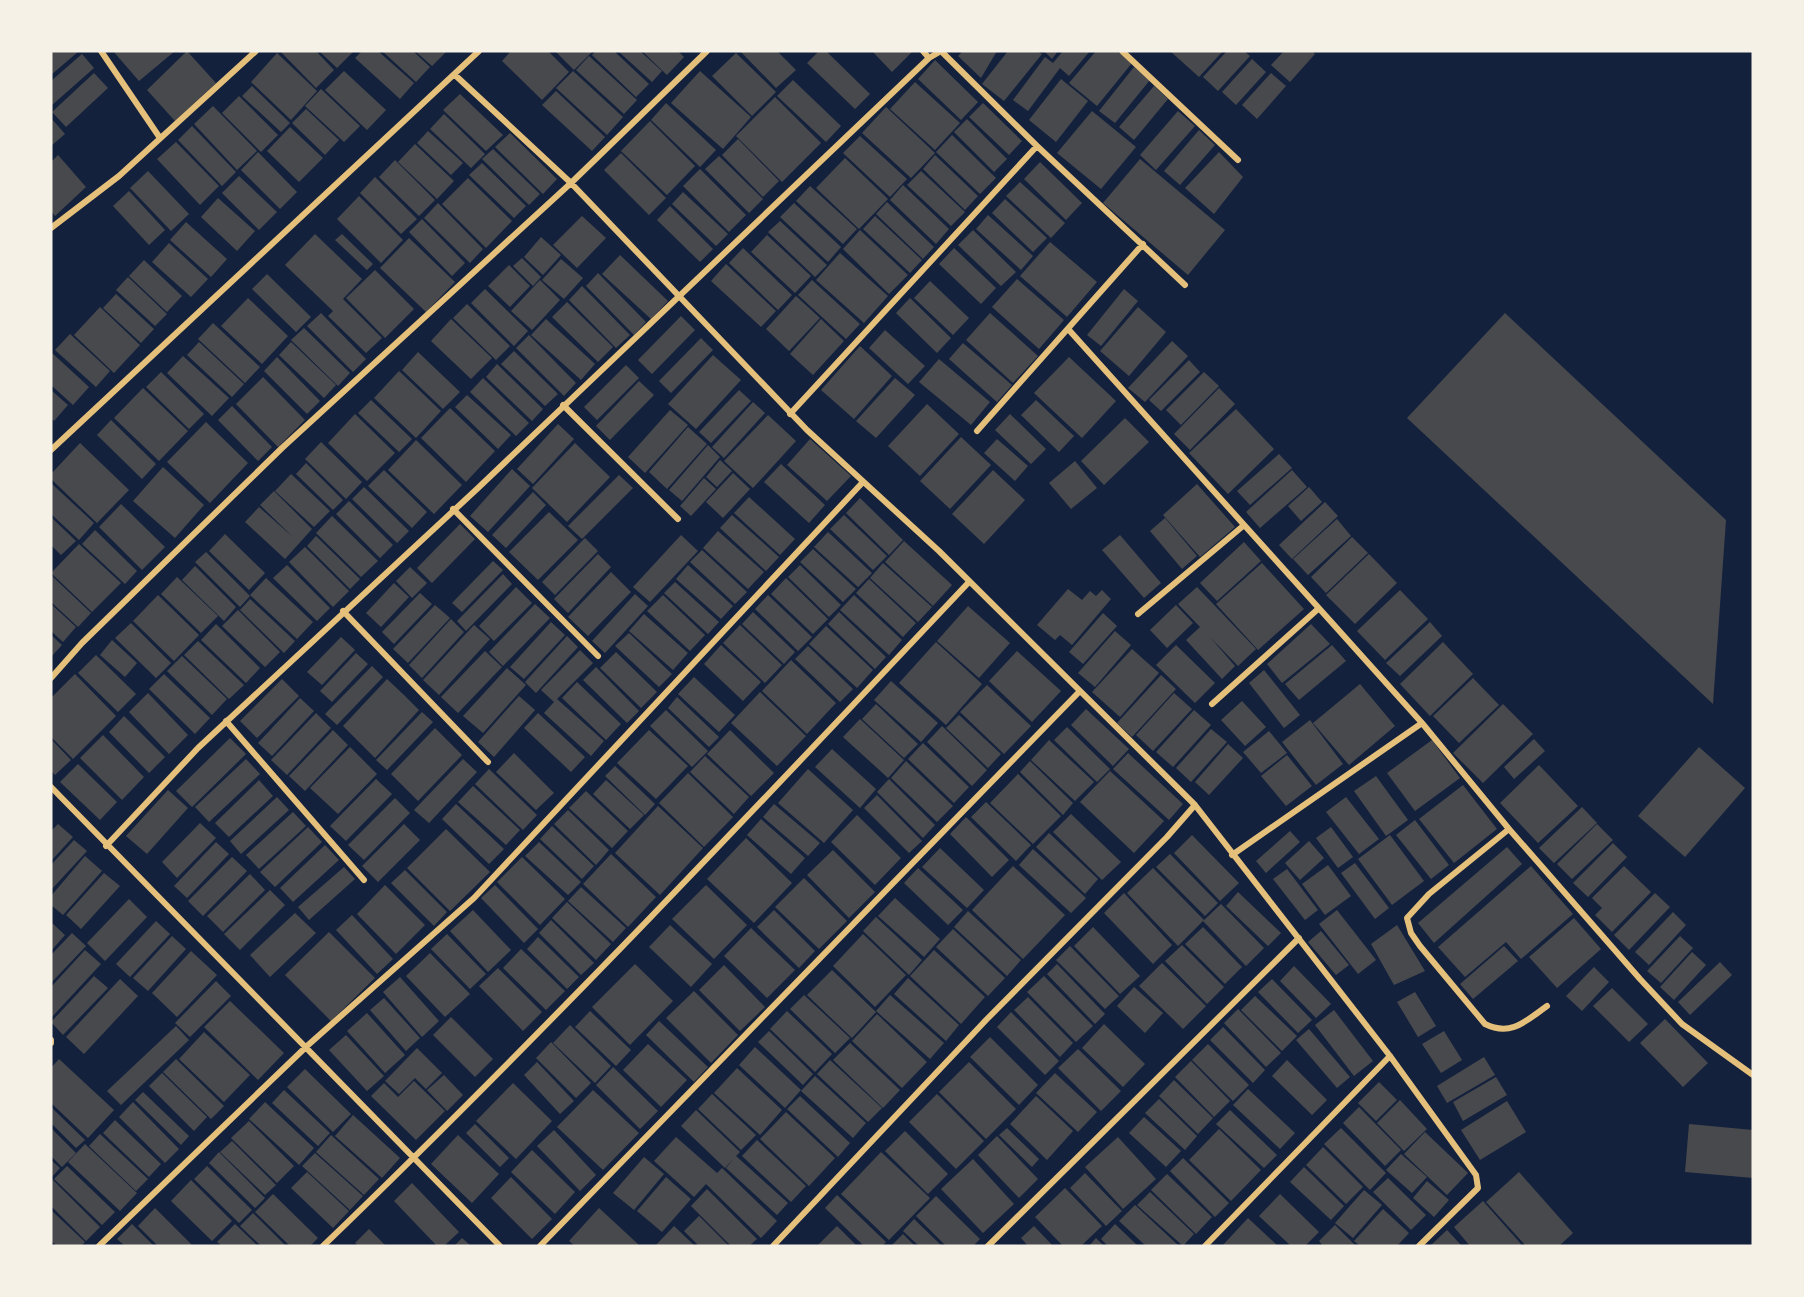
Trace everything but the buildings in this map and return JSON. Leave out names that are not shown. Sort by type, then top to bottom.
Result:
[{"type":"street","points":[[101,51],[160,138]]},
{"type":"street","points":[[52,225],[96,195],[256,51]]},
{"type":"street","points":[[51,450],[479,51]]},
{"type":"street","points":[[51,678],[91,634],[282,448],[571,183],[707,51]]},
{"type":"street","points":[[923,51],[929,58]]},
{"type":"street","points":[[105,846],[226,721],[478,488],[929,58],[941,51],[1037,146],[1185,285]]},
{"type":"street","points":[[1122,51],[1238,160]]},
{"type":"street","points":[[455,75],[571,183],[790,414],[969,582],[1195,805],[1390,1056],[1476,1175],[1478,1188],[1419,1246]]},
{"type":"street","points":[[790,414],[1037,146]]},
{"type":"street","points":[[977,431],[1143,244]]},
{"type":"street","points":[[1069,330],[1422,723],[1509,829],[1683,1024],[1753,1075]]},
{"type":"street","points":[[563,405],[678,519]]},
{"type":"street","points":[[99,1246],[307,1046],[474,898],[863,482]]},
{"type":"street","points":[[453,509],[598,656]]},
{"type":"street","points":[[1138,614],[1244,526]]},
{"type":"street","points":[[323,1246],[414,1158],[696,873],[969,582]]},
{"type":"street","points":[[1212,704],[1318,609]]},
{"type":"street","points":[[343,611],[488,762]]},
{"type":"street","points":[[540,1246],[1079,692]]},
{"type":"street","points":[[226,721],[364,880]]},
{"type":"street","points":[[1232,855],[1422,723]]},
{"type":"street","points":[[51,787],[105,846],[307,1046],[500,1246]]},
{"type":"street","points":[[773,1246],[987,1019],[1167,837],[1195,805]]},
{"type":"street","points":[[1509,829],[1429,894],[1407,918],[1411,933],[1420,946],[1485,1024],[1497,1030],[1512,1030],[1547,1006]]},
{"type":"street","points":[[988,1246],[1299,938]]},
{"type":"street","points":[[1205,1246],[1390,1056]]}]
